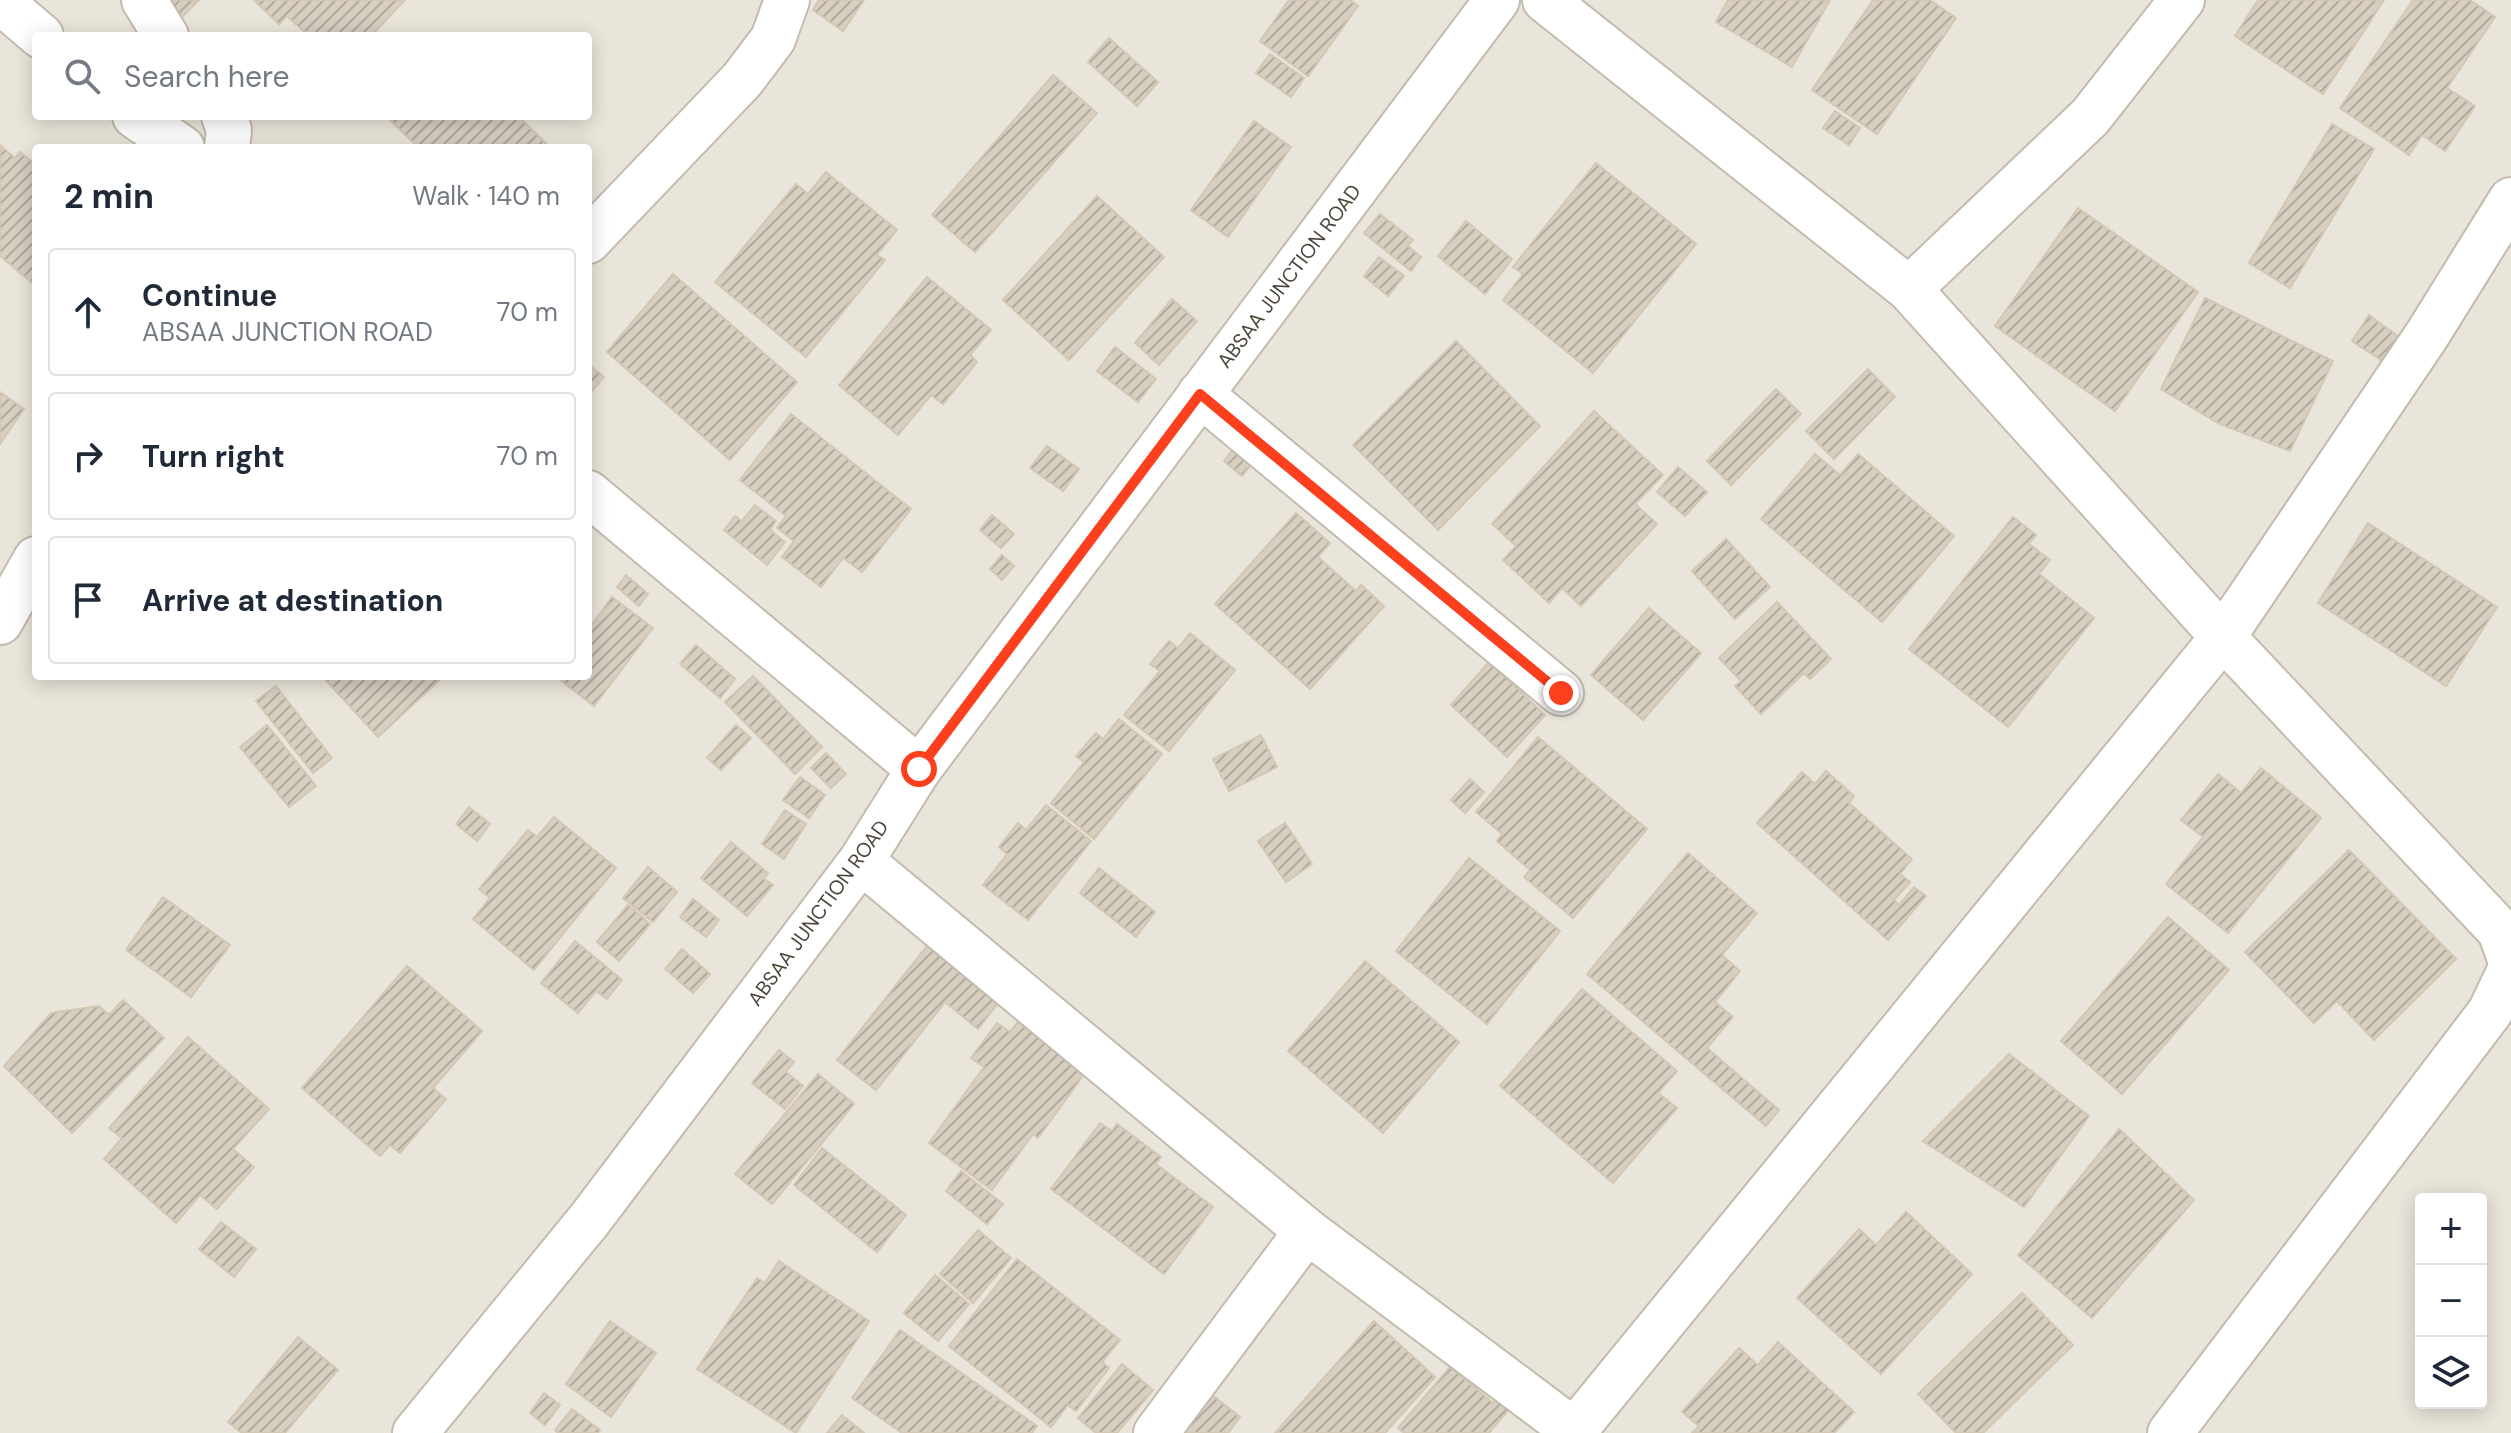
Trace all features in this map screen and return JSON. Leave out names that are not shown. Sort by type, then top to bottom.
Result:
[{"type":"street","points":[[144,0],[164,32]]},
{"type":"street","points":[[592,237],[742,80],[773,39],[787,0]]},
{"type":"street","name":"ABSAA JUNCTION ROAD","points":[[415,1433],[590,1219],[861,861],[919,769],[1497,0]]},
{"type":"street","points":[[1545,0],[1909,289],[2223,637],[2500,931],[2511,965],[2490,1012],[2170,1433]]},
{"type":"street","points":[[1909,289],[2090,117],[2182,0]]},
{"type":"street","points":[[0,1],[36,32]]},
{"type":"street","points":[[141,120],[176,144]]},
{"type":"street","points":[[225,120],[229,130],[227,144]]},
{"type":"street","points":[[861,861],[1307,1231],[1575,1432],[2223,637],[2427,335],[2511,200]]},
{"type":"street","points":[[1200,394],[1561,693]]},
{"type":"street","points":[[592,496],[919,769]]},
{"type":"street","points":[[0,622],[32,566]]},
{"type":"street","points":[[1156,1433],[1307,1231]]},
{"type":"shaded area","points":[[0,0],[2511,0],[2511,1433],[0,1433]]},
{"type":"building","points":[[160,0],[199,0],[180,19]]},
{"type":"building","points":[[254,0],[405,0],[375,32],[305,32],[287,16],[279,24]]},
{"type":"building","points":[[819,0],[864,0],[843,31],[813,10]]},
{"type":"building","points":[[1289,0],[1350,0],[1358,6],[1308,76],[1260,41]]},
{"type":"building","points":[[1728,0],[1830,0],[1792,67],[1716,22]]},
{"type":"building","points":[[1873,0],[1930,0],[1956,18],[1877,134],[1812,90]]},
{"type":"building","points":[[2258,0],[2384,0],[2323,94],[2235,36]]},
{"type":"building","points":[[2413,0],[2470,0],[2495,17],[2447,88],[2475,106],[2445,151],[2422,135],[2409,155],[2340,108]]},
{"type":"building","points":[[1109,38],[1158,82],[1137,106],[1088,62]]},
{"type":"building","points":[[1270,54],[1304,78],[1291,97],[1256,73]]},
{"type":"building","points":[[1053,75],[1097,113],[975,252],[932,215]]},
{"type":"building","points":[[1835,111],[1860,128],[1849,145],[1823,128]]},
{"type":"building","points":[[390,120],[522,120],[547,144],[415,144]]},
{"type":"building","points":[[1254,121],[1291,147],[1228,237],[1191,210]]},
{"type":"building","points":[[2332,124],[2374,149],[2290,288],[2249,263]]},
{"type":"building","points":[[0,145],[15,158],[20,152],[32,162],[32,283],[0,256]]},
{"type":"building","points":[[1596,163],[1696,244],[1593,373],[1503,300],[1523,274],[1513,267]]},
{"type":"building","points":[[826,172],[897,230],[877,255],[885,260],[806,357],[715,282],[796,184],[808,194]]},
{"type":"building","points":[[1097,196],[1164,257],[1069,360],[1003,300]]},
{"type":"building","points":[[2078,208],[2198,292],[2115,411],[1995,326]]},
{"type":"building","points":[[1380,214],[1413,240],[1408,246],[1421,257],[1411,271],[1364,233]]},
{"type":"building","points":[[1466,221],[1512,259],[1485,294],[1438,256]]},
{"type":"building","points":[[1379,257],[1404,276],[1388,296],[1364,276]]},
{"type":"building","points":[[673,274],[797,382],[730,460],[607,352]]},
{"type":"building","points":[[927,277],[991,330],[970,355],[977,362],[943,404],[931,395],[898,435],[839,385]]},
{"type":"building","points":[[2205,298],[2333,361],[2290,451],[2220,424],[2161,389]]},
{"type":"building","points":[[1172,299],[1197,321],[1159,365],[1135,343]]},
{"type":"building","points":[[2369,315],[2403,340],[2387,364],[2352,341]]},
{"type":"building","points":[[1456,341],[1540,426],[1438,530],[1353,445]]},
{"type":"building","points":[[1115,347],[1156,379],[1138,402],[1097,371]]},
{"type":"building","points":[[592,367],[604,377],[592,391]]},
{"type":"building","points":[[1868,369],[1895,397],[1834,459],[1806,431]]},
{"type":"building","points":[[1776,389],[1801,414],[1731,485],[1707,461]]},
{"type":"building","points":[[0,392],[24,409],[0,444]]},
{"type":"building","points":[[1594,411],[1663,475],[1635,504],[1657,524],[1581,606],[1562,588],[1549,603],[1503,560],[1516,546],[1492,524]]},
{"type":"building","points":[[791,414],[911,509],[862,572],[843,558],[821,587],[782,557],[794,541],[777,528],[786,516],[740,480]]},
{"type":"building","points":[[1237,444],[1255,459],[1242,476],[1224,461]]},
{"type":"building","points":[[1047,446],[1079,469],[1063,491],[1030,468]]},
{"type":"building","points":[[1815,454],[1840,475],[1858,454],[1954,536],[1882,622],[1761,519]]},
{"type":"building","points":[[1678,467],[1707,492],[1685,516],[1657,492]]},
{"type":"building","points":[[755,505],[776,521],[770,530],[785,542],[767,565],[724,530],[735,516],[742,521]]},
{"type":"building","points":[[1296,513],[1330,543],[1318,557],[1356,591],[1361,585],[1384,606],[1310,689],[1215,604]]},
{"type":"building","points":[[992,515],[1014,534],[1001,548],[980,530]]},
{"type":"building","points":[[2013,517],[2036,535],[2029,544],[2050,560],[2039,574],[2094,618],[2008,727],[1909,649]]},
{"type":"building","points":[[2368,523],[2497,607],[2446,686],[2318,603]]},
{"type":"building","points":[[1726,539],[1770,587],[1735,619],[1692,571]]},
{"type":"building","points":[[1002,555],[1014,566],[1002,580],[990,569]]},
{"type":"building","points":[[626,575],[648,594],[639,606],[617,587]]},
{"type":"building","points":[[612,597],[653,628],[594,706],[560,680],[592,680],[592,624]]},
{"type":"building","points":[[1777,602],[1831,659],[1810,679],[1804,673],[1761,714],[1735,686],[1741,681],[1719,658]]},
{"type":"building","points":[[1649,608],[1701,653],[1643,720],[1591,675]]},
{"type":"building","points":[[1190,633],[1235,670],[1169,751],[1124,715],[1160,671],[1150,664],[1169,641],[1178,648]]},
{"type":"building","points":[[696,645],[735,679],[720,698],[680,664]]},
{"type":"building","points":[[1489,662],[1545,715],[1507,757],[1451,705]]},
{"type":"building","points":[[753,676],[822,747],[795,774],[725,702]]},
{"type":"building","points":[[326,680],[440,680],[378,737]]},
{"type":"building","points":[[276,686],[332,758],[313,773],[256,701]]},
{"type":"building","points":[[1119,719],[1162,754],[1094,839],[1051,803],[1084,762],[1076,756],[1096,733],[1103,739]]},
{"type":"building","points":[[267,725],[316,786],[289,807],[240,747]]},
{"type":"building","points":[[736,725],[751,738],[721,770],[707,758]]},
{"type":"building","points":[[1261,735],[1277,767],[1229,791],[1213,759]]},
{"type":"building","points":[[1538,737],[1647,829],[1573,918],[1524,877],[1530,870],[1497,841],[1502,834],[1476,812]]},
{"type":"building","points":[[826,753],[846,774],[831,788],[811,768]]},
{"type":"building","points":[[2261,768],[2321,818],[2228,933],[2166,884],[2203,837],[2181,820],[2218,774],[2241,793]]},
{"type":"building","points":[[1826,771],[1854,796],[1849,803],[1912,859],[1900,874],[1910,882],[1894,900],[1899,905],[1914,887],[1926,896],[1888,940],[1757,823],[1802,772],[1815,784]]},
{"type":"building","points":[[800,777],[825,795],[809,818],[783,800]]},
{"type":"building","points":[[1470,779],[1484,792],[1465,813],[1451,800]]},
{"type":"building","points":[[1046,805],[1091,841],[1028,920],[983,885],[1007,854],[999,847],[1018,823],[1026,830]]},
{"type":"building","points":[[469,807],[490,824],[477,841],[456,824]]},
{"type":"building","points":[[785,810],[806,824],[784,859],[762,844]]},
{"type":"building","points":[[554,817],[616,868],[534,970],[473,919],[490,898],[479,889],[528,830],[537,837]]},
{"type":"building","points":[[1285,823],[1312,864],[1286,882],[1258,841]]},
{"type":"building","points":[[731,842],[768,873],[764,879],[773,885],[747,916],[701,878]]},
{"type":"building","points":[[2349,850],[2456,959],[2374,1040],[2337,1001],[2314,1023],[2245,952]]},
{"type":"building","points":[[1688,853],[1757,913],[1722,955],[1740,971],[1715,1002],[1733,1017],[1707,1048],[1779,1110],[1766,1126],[1587,974]]},
{"type":"building","points":[[1469,858],[1560,931],[1487,1024],[1396,951]]},
{"type":"building","points":[[648,867],[677,892],[653,922],[623,898]]},
{"type":"building","points":[[1099,868],[1155,912],[1136,937],[1080,893]]},
{"type":"building","points":[[163,897],[230,945],[191,997],[126,950]]},
{"type":"building","points":[[693,899],[719,920],[706,937],[680,917]]},
{"type":"building","points":[[628,905],[650,924],[619,961],[597,942]]},
{"type":"building","points":[[2168,917],[2229,970],[2122,1094],[2061,1041]]},
{"type":"building","points":[[575,941],[622,980],[607,999],[596,991],[578,1013],[541,983]]},
{"type":"building","points":[[930,942],[1010,988],[978,1029],[945,1002],[876,1090],[837,1060]]},
{"type":"building","points":[[682,949],[710,974],[693,993],[665,969]]},
{"type":"building","points":[[1365,961],[1459,1042],[1383,1133],[1288,1051]]},
{"type":"building","points":[[407,966],[482,1031],[433,1088],[446,1099],[400,1153],[390,1145],[380,1156],[302,1088]]},
{"type":"building","points":[[1582,989],[1677,1071],[1658,1093],[1677,1108],[1613,1183],[1500,1086]]},
{"type":"building","points":[[123,1000],[164,1038],[72,1133],[4,1066],[51,1013],[99,1006],[109,1015]]},
{"type":"building","points":[[1022,1016],[1090,1066],[1038,1138],[1033,1134],[992,1190],[929,1143],[984,1067],[971,1058],[997,1023],[1010,1032]]},
{"type":"building","points":[[188,1037],[269,1109],[233,1149],[254,1167],[217,1209],[200,1195],[176,1223],[104,1159],[122,1138],[109,1128]]},
{"type":"building","points":[[779,1050],[794,1062],[786,1072],[803,1086],[785,1109],[752,1083]]},
{"type":"building","points":[[2009,1054],[2089,1116],[2024,1207],[1923,1141]]},
{"type":"building","points":[[818,1074],[854,1104],[772,1204],[735,1174]]},
{"type":"building","points":[[1100,1123],[1112,1131],[1117,1124],[1161,1157],[1156,1164],[1213,1207],[1164,1274],[1051,1189]]},
{"type":"building","points":[[2119,1129],[2194,1200],[2092,1318],[2018,1255]]},
{"type":"building","points":[[822,1148],[906,1215],[877,1252],[794,1185]]},
{"type":"building","points":[[961,1171],[1003,1204],[987,1224],[946,1191]]},
{"type":"building","points":[[1906,1212],[1972,1274],[1881,1374],[1797,1298],[1859,1229],[1876,1245]]},
{"type":"building","points":[[221,1222],[256,1249],[234,1277],[199,1249]]},
{"type":"building","points":[[978,1230],[1011,1258],[973,1303],[940,1274]]},
{"type":"building","points":[[1017,1259],[1120,1340],[1102,1362],[1109,1368],[1076,1411],[1068,1405],[1051,1427],[949,1346]]},
{"type":"building","points":[[779,1261],[869,1321],[796,1433],[697,1369],[757,1278],[765,1283]]},
{"type":"building","points":[[935,1275],[969,1304],[938,1341],[904,1313]]},
{"type":"building","points":[[2022,1293],[2073,1345],[1983,1433],[1956,1433],[1918,1394]]},
{"type":"building","points":[[610,1321],[656,1353],[611,1417],[566,1384]]},
{"type":"building","points":[[1374,1321],[1435,1377],[1385,1433],[1275,1433]]},
{"type":"building","points":[[900,1330],[1037,1426],[1032,1433],[902,1433],[852,1398]]},
{"type":"building","points":[[298,1337],[338,1370],[285,1433],[242,1433],[228,1422]]},
{"type":"building","points":[[1778,1342],[1854,1412],[1834,1433],[1692,1433],[1699,1426],[1682,1412],[1739,1348],[1758,1365]]},
{"type":"building","points":[[1122,1364],[1153,1390],[1117,1433],[1096,1433],[1078,1418]]},
{"type":"building","points":[[1450,1367],[1493,1403],[1498,1398],[1510,1408],[1489,1433],[1404,1433],[1398,1428]]},
{"type":"building","points":[[544,1393],[560,1405],[545,1425],[530,1413]]},
{"type":"building","points":[[1211,1394],[1240,1417],[1228,1433],[1180,1433]]},
{"type":"building","points":[[572,1409],[600,1430],[598,1433],[558,1433],[555,1430]]},
{"type":"building","points":[[842,1415],[864,1433],[827,1433]]},
{"type":"route","points":[[919,769],[1200,394],[1561,693]]}]
